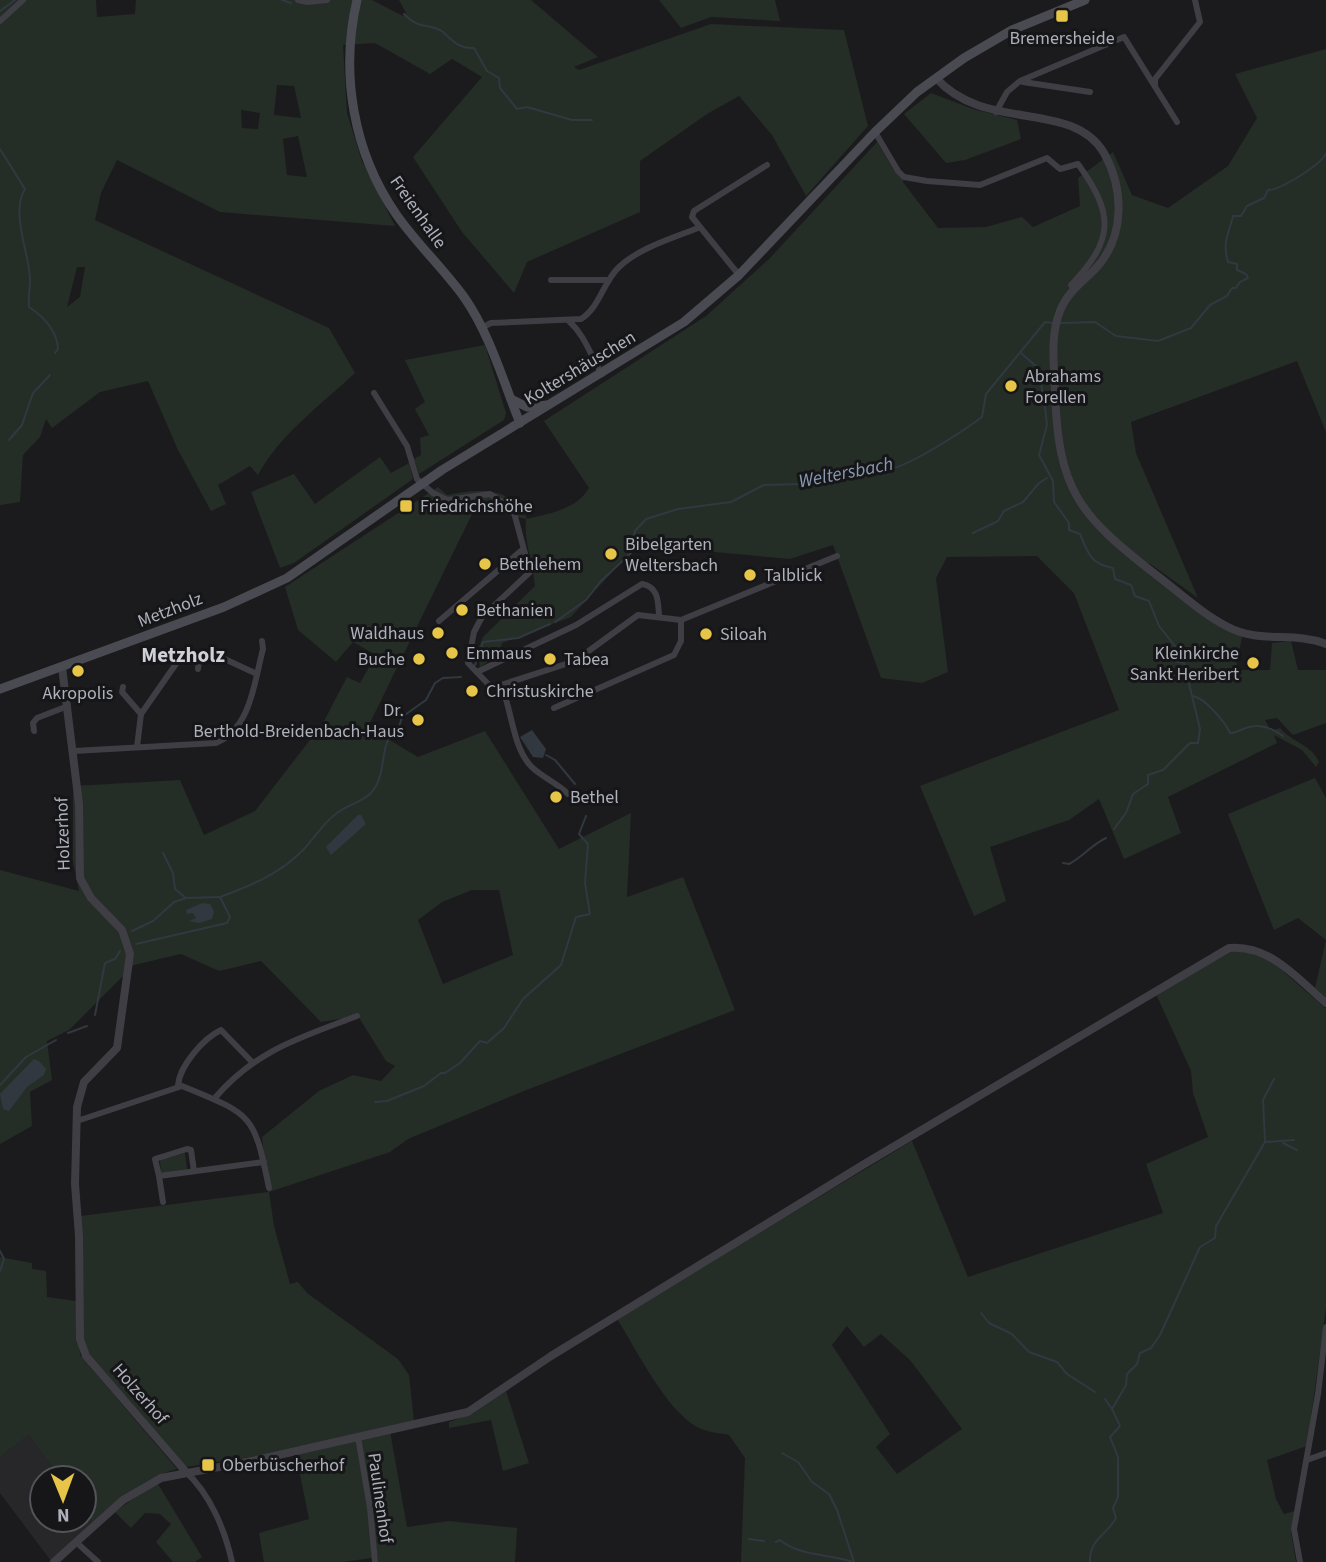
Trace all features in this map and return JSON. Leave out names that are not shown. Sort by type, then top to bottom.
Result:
[{"type":"main road","name":"Freienhalle","points":[[357,0],[350,46],[350,75],[359,135],[370,166],[395,213],[463,296],[483,327],[520,423]]},
{"type":"main road","name":"Koltershäuschen","points":[[287,578],[426,480],[684,322],[739,275],[875,132],[936,78],[1012,30],[1085,0]]},
{"type":"main road","points":[[510,398],[525,406],[549,405]]},
{"type":"main road","name":"Metzholz","points":[[0,689],[224,607],[287,578]]},
{"type":"street","points":[[298,0],[327,0]]},
{"type":"street","points":[[1155,88],[1154,79],[1200,22],[1195,0]]},
{"type":"street","points":[[0,21],[21,2]]},
{"type":"street","points":[[996,112],[1007,92],[1020,81],[1124,37],[1177,122]]},
{"type":"street","points":[[936,78],[951,93],[996,112],[1077,127],[1097,144],[1111,171],[1119,212],[1116,234],[1105,257],[1074,289],[1056,322],[1056,426],[1060,457],[1072,489],[1089,518],[1108,537],[1195,605],[1245,635],[1269,639],[1307,639],[1326,644]]},
{"type":"street","points":[[1020,81],[1090,92]]},
{"type":"street","points":[[875,132],[904,177],[927,181],[980,185],[1047,158],[1060,169],[1078,164],[1095,190],[1107,217],[1100,248],[1071,285],[1074,289]]},
{"type":"street","points":[[739,275],[698,228],[692,217],[694,211],[767,165]]},
{"type":"street","points":[[483,327],[491,323],[569,321],[590,314],[606,281],[622,264],[698,228]]},
{"type":"street","points":[[551,280],[606,281]]},
{"type":"street","points":[[569,321],[589,345],[591,356],[602,374]]},
{"type":"street","points":[[374,393],[407,446],[414,473],[426,480],[441,499],[454,500],[481,493],[503,500],[517,516],[522,550],[530,568],[528,578],[482,617],[474,632],[468,663],[490,686],[501,685],[575,661],[638,615],[681,620],[837,556]]},
{"type":"street","points":[[439,621],[522,550]]},
{"type":"street","points":[[477,672],[587,619],[642,584],[653,590],[658,597],[659,616]]},
{"type":"street","points":[[554,708],[674,655],[681,641],[681,620]]},
{"type":"street","points":[[74,751],[216,743],[229,737],[242,721],[257,674],[262,641]]},
{"type":"street","points":[[137,747],[141,714],[178,661],[214,654],[257,674]]},
{"type":"street","points":[[198,669],[200,656]]},
{"type":"street","name":"Holzerhof","points":[[62,667],[79,804],[80,878],[91,898],[122,930],[130,954],[117,1048],[95,1068],[84,1082],[80,1095],[75,1184],[80,1339],[86,1356],[186,1472]]},
{"type":"street","points":[[501,685],[520,748],[530,766],[556,782],[568,794]]},
{"type":"street","points":[[123,687],[122,692],[141,714]]},
{"type":"street","points":[[34,731],[33,723],[37,718],[68,706]]},
{"type":"street","points":[[54,1562],[141,1487],[186,1472],[261,1459],[454,1417],[486,1402],[551,1356],[866,1163],[1228,948],[1257,949],[1284,967],[1326,1003]]},
{"type":"street","points":[[214,1099],[236,1074],[285,1044],[358,1016]]},
{"type":"street","points":[[178,1085],[190,1060],[211,1035],[221,1030],[253,1063]]},
{"type":"street","points":[[77,1121],[178,1085],[214,1099],[247,1118],[258,1138],[269,1188]]},
{"type":"street","points":[[163,1202],[155,1159],[183,1149],[191,1150],[194,1171]]},
{"type":"street","points":[[159,1175],[264,1162]]},
{"type":"street","points":[[1300,1562],[1294,1530],[1326,1327]]},
{"type":"street","name":"Paulinenhof","points":[[358,1437],[370,1508],[375,1562]]},
{"type":"street","points":[[1307,1460],[1326,1453]]},
{"type":"street","points":[[186,1472],[212,1508],[228,1543],[232,1562]]},
{"type":"street","points":[[76,1542],[98,1562]]},
{"type":"shaded area","points":[[0,0],[96,0],[97,17],[135,14],[136,0],[372,0],[403,16],[406,13],[399,0],[531,0],[598,57],[574,67],[579,70],[711,24],[844,30],[868,126],[806,196],[772,135],[739,96],[707,114],[640,161],[640,212],[527,262],[514,293],[462,232],[413,157],[482,77],[452,59],[430,74],[375,43],[343,45],[347,113],[362,161],[395,226],[220,212],[117,160],[101,193],[95,220],[329,328],[355,373],[289,433],[258,475],[250,466],[218,485],[226,504],[211,511],[178,450],[148,381],[100,392],[52,428],[46,419],[40,437],[23,455],[20,502],[0,505]],"holes":[[[277,85],[294,86],[301,118],[274,115]],[[241,110],[260,113],[258,129],[242,128]],[[298,136],[307,177],[287,175],[283,139]],[[77,267],[85,267],[80,297],[67,307]]]},
{"type":"shaded area","points":[[659,0],[775,0],[780,21],[711,17],[681,28]]},
{"type":"shaded area","points":[[1326,49],[1326,432],[1297,361],[1131,422],[1136,453],[1198,598],[1149,563],[1144,569],[1214,621],[1242,637],[1239,652],[1235,654],[1238,670],[1270,670],[1272,643],[1291,641],[1298,670],[1326,670],[1326,723],[1293,735],[1277,718],[1265,720],[1271,731],[1280,728],[1312,751],[1319,762],[1316,767],[1302,750],[1274,735],[1277,743],[1168,797],[1181,833],[1124,859],[1099,799],[1069,820],[990,847],[1006,901],[974,916],[920,786],[1119,710],[1074,593],[1037,556],[947,557],[936,578],[948,672],[922,683],[881,678],[833,545],[790,559],[637,545],[571,617],[502,643],[499,655],[480,667],[478,649],[483,637],[535,586],[526,536],[526,519],[475,508],[368,727],[418,757],[485,731],[559,849],[631,813],[627,897],[683,877],[735,1010],[524,1091],[408,1139],[390,1152],[269,1192],[274,1226],[290,1284],[298,1282],[307,1293],[398,1359],[409,1375],[414,1421],[287,1451],[186,1467],[87,1353],[82,1341],[81,1216],[268,1192],[262,1137],[319,1091],[353,1075],[381,1081],[395,1066],[386,1061],[358,1016],[321,1022],[261,961],[219,971],[181,954],[134,965],[69,1030],[47,1041],[52,1080],[30,1092],[32,1126],[0,1144],[0,870],[79,891],[73,861],[73,786],[180,780],[204,835],[255,811],[323,723],[347,677],[360,683],[376,655],[353,642],[336,662],[298,630],[285,587],[438,487],[447,495],[481,491],[503,495],[521,508],[527,519],[562,509],[577,501],[589,488],[544,421],[706,316],[770,258],[877,142],[893,169],[904,178],[903,182],[938,228],[986,227],[1022,217],[1033,227],[1080,206],[1078,178],[1113,152],[1132,195],[1168,208],[1228,166],[1257,118],[1235,74]],"holes":[[[472,890],[499,890],[513,955],[443,984],[418,920],[442,902]]]},
{"type":"shaded area","points":[[931,93],[973,109],[1017,120],[1021,139],[965,160],[946,163],[904,114]]},
{"type":"shaded area","points":[[485,345],[506,413],[504,420],[419,474],[414,459],[421,455],[420,438],[429,435],[415,409],[425,402],[405,360]]},
{"type":"shaded area","points":[[380,457],[391,473],[409,463],[413,479],[294,563],[280,568],[251,492],[294,474],[315,504]]},
{"type":"shaded area","points":[[532,730],[546,749],[543,758],[533,757],[520,737]]},
{"type":"shaded area","points":[[1315,778],[1326,798],[1326,940],[1298,918],[1274,930],[1228,814]]},
{"type":"shaded area","points":[[361,815],[366,824],[331,855],[326,847]]},
{"type":"shaded area","points":[[202,903],[210,904],[214,911],[212,919],[199,923],[189,921],[196,918],[193,913],[187,914],[186,910]]},
{"type":"shaded area","points":[[1326,940],[1326,998],[1315,988]]},
{"type":"shaded area","points":[[1241,949],[1268,958],[1326,1009],[1326,1308],[1307,1446],[1267,1460],[1276,1499],[1284,1514],[1295,1511],[1291,1532],[1296,1562],[741,1562],[745,1458],[729,1435],[697,1427],[674,1407],[652,1378],[617,1319],[912,1141],[968,1277],[1163,1213],[1146,1164],[1208,1137],[1193,1093],[1191,1071],[1156,994],[1225,952]],"holes":[[[847,1326],[864,1347],[881,1334],[910,1360],[962,1429],[897,1474],[876,1447],[890,1434],[832,1345]]]},
{"type":"shaded area","points":[[34,1059],[46,1069],[44,1075],[27,1087],[9,1111],[3,1109],[0,1094]]},
{"type":"shaded area","points":[[185,1153],[187,1169],[161,1174],[160,1160]]},
{"type":"shaded area","points":[[0,1257],[32,1263],[32,1269],[46,1271],[47,1297],[76,1301],[80,1355],[177,1469],[153,1478],[98,1519],[98,1464],[50,1464],[29,1435],[0,1457]]},
{"type":"shaded area","points":[[506,1391],[529,1463],[503,1471],[491,1420],[449,1428],[449,1422],[474,1413]]},
{"type":"shaded area","points":[[390,1431],[407,1527],[449,1521],[517,1528],[515,1562],[378,1562],[360,1439]]},
{"type":"shaded area","points":[[29,1435],[50,1464],[28,1464],[28,1530],[0,1493],[0,1457]]},
{"type":"shaded area","points":[[356,1441],[369,1510],[372,1558],[343,1562],[264,1562],[259,1533],[309,1519],[296,1455]]},
{"type":"shaded area","points":[[158,1484],[202,1557],[195,1562],[173,1562],[156,1542],[171,1524],[160,1514],[145,1513],[131,1528],[115,1512]]},
{"type":"shaded area","points":[[31,1534],[81,1534],[51,1561]]},
{"type":"waterway","points":[[0,11],[15,0]]},
{"type":"waterway","points":[[282,0],[291,3]]},
{"type":"waterway","points":[[404,14],[415,23],[439,29],[460,45],[474,48],[487,71],[499,78],[500,88],[517,109],[527,107],[572,120],[592,120]]},
{"type":"waterway","points":[[0,149],[25,189],[19,210],[29,270],[29,307],[45,320],[52,330],[58,349],[55,353]]},
{"type":"waterway","name":"Weltersbach","points":[[1061,323],[1095,322],[1116,336],[1158,341],[1191,328],[1210,305],[1227,296],[1232,288],[1236,288],[1248,278],[1237,270],[1237,264],[1228,262],[1226,255],[1233,216],[1241,216],[1247,206],[1264,198],[1268,190],[1299,176],[1316,165],[1326,154]]},
{"type":"waterway","name":"Weltersbach","points":[[555,622],[586,600],[600,582],[631,553],[635,531],[646,519],[678,509],[731,502],[764,485],[800,484],[855,471],[870,464],[886,469],[894,468],[934,448],[982,417],[986,394],[1045,322],[1052,323]]},
{"type":"waterway","points":[[1021,353],[1039,369],[1043,396]]},
{"type":"waterway","points":[[9,440],[22,425],[33,393],[50,375]]},
{"type":"waterway","points":[[1044,398],[1047,425],[1039,455],[1053,481],[1054,502],[1069,523],[1069,530],[1080,534],[1091,557],[1100,564],[1113,568],[1115,579],[1131,585],[1135,596],[1149,601],[1159,626],[1175,646],[1171,654],[1173,661],[1184,663],[1200,729],[1198,743],[1190,743],[1163,770],[1148,775],[1148,784],[1133,794],[1126,813],[1114,829]]},
{"type":"waterway","points":[[973,533],[998,521],[1004,511],[1023,502],[1039,483],[1047,478]]},
{"type":"waterway","name":"Weltersbach","points":[[475,665],[483,642],[518,638],[550,624]]},
{"type":"waterway","name":"Weltersbach","points":[[136,944],[227,923],[230,917],[220,897],[275,872],[295,858],[332,817],[368,796],[379,779],[388,740],[398,730],[402,717],[426,700],[435,683],[443,678],[461,677]]},
{"type":"waterway","points":[[1193,696],[1214,711],[1230,733],[1261,726],[1283,736]]},
{"type":"waterway","points":[[546,755],[555,760],[575,784]]},
{"type":"waterway","points":[[375,1102],[387,1101],[424,1086],[460,1063],[480,1041],[487,1043],[504,1028],[523,999],[561,965],[576,917],[590,914],[585,883],[588,844],[579,834],[586,816]]},
{"type":"waterway","points":[[1063,863],[1069,864],[1106,838]]},
{"type":"waterway","points":[[163,853],[173,873],[175,889],[186,898]]},
{"type":"waterway","points":[[132,931],[153,921],[174,902],[186,898],[219,897]]},
{"type":"waterway","name":"Weltersbach","points":[[95,1015],[105,963],[115,959],[120,951]]},
{"type":"waterway","name":"Weltersbach","points":[[68,1033],[87,1026]]},
{"type":"waterway","name":"Weltersbach","points":[[0,1085],[26,1057],[56,1040]]},
{"type":"waterway","points":[[1265,1142],[1263,1100],[1274,1079]]},
{"type":"waterway","points":[[1090,1562],[1095,1542],[1116,1518],[1113,1508],[1118,1497],[1118,1457],[1110,1437],[1120,1426],[1112,1409],[1126,1385],[1127,1374],[1137,1364],[1140,1353],[1151,1348],[1160,1335],[1200,1247],[1215,1238],[1216,1226],[1265,1142],[1294,1140]]},
{"type":"waterway","points":[[1283,1143],[1297,1150]]},
{"type":"waterway","points":[[0,1251],[4,1259],[0,1271]]},
{"type":"waterway","points":[[981,1313],[989,1323],[1012,1334],[1029,1352],[1057,1362],[1067,1374],[1095,1392]]},
{"type":"waterway","points":[[1105,1399],[1112,1409]]},
{"type":"waterway","points":[[782,1453],[798,1462],[812,1482],[829,1494],[854,1562]]},
{"type":"waterway","points":[[749,1539],[764,1541]]},
{"type":"waterway","points":[[776,1542],[780,1540],[805,1552],[853,1562]]},
{"type":"place","name":"Bremersheide","points":[[1062,16]]},
{"type":"place","name":"Abrahams Forellen","points":[[1011,386]]},
{"type":"place","name":"Friedrichshöhe","points":[[406,506]]},
{"type":"place","name":"Bibelgarten Weltersbach","points":[[611,554]]},
{"type":"place","name":"Bethlehem","points":[[485,564]]},
{"type":"place","name":"Talblick","points":[[750,575]]},
{"type":"place","name":"Bethanien","points":[[462,610]]},
{"type":"place","name":"Waldhaus","points":[[438,633]]},
{"type":"place","name":"Siloah","points":[[706,634]]},
{"type":"place","name":"Emmaus","points":[[452,653]]},
{"type":"place","name":"Buche","points":[[419,659]]},
{"type":"place","name":"Tabea","points":[[550,659]]},
{"type":"place","name":"Kleinkirche Sankt Heribert","points":[[1253,663]]},
{"type":"place","name":"Akropolis","points":[[78,671]]},
{"type":"place","name":"Christuskirche","points":[[472,691]]},
{"type":"place","name":"Dr. Berthold-Breidenbach-Haus","points":[[418,720]]},
{"type":"place","name":"Bethel","points":[[556,797]]},
{"type":"place","name":"Oberbüscherhof","points":[[208,1465]]},
{"type":"district","name":"Metzholz","points":[[183,655]]}]
